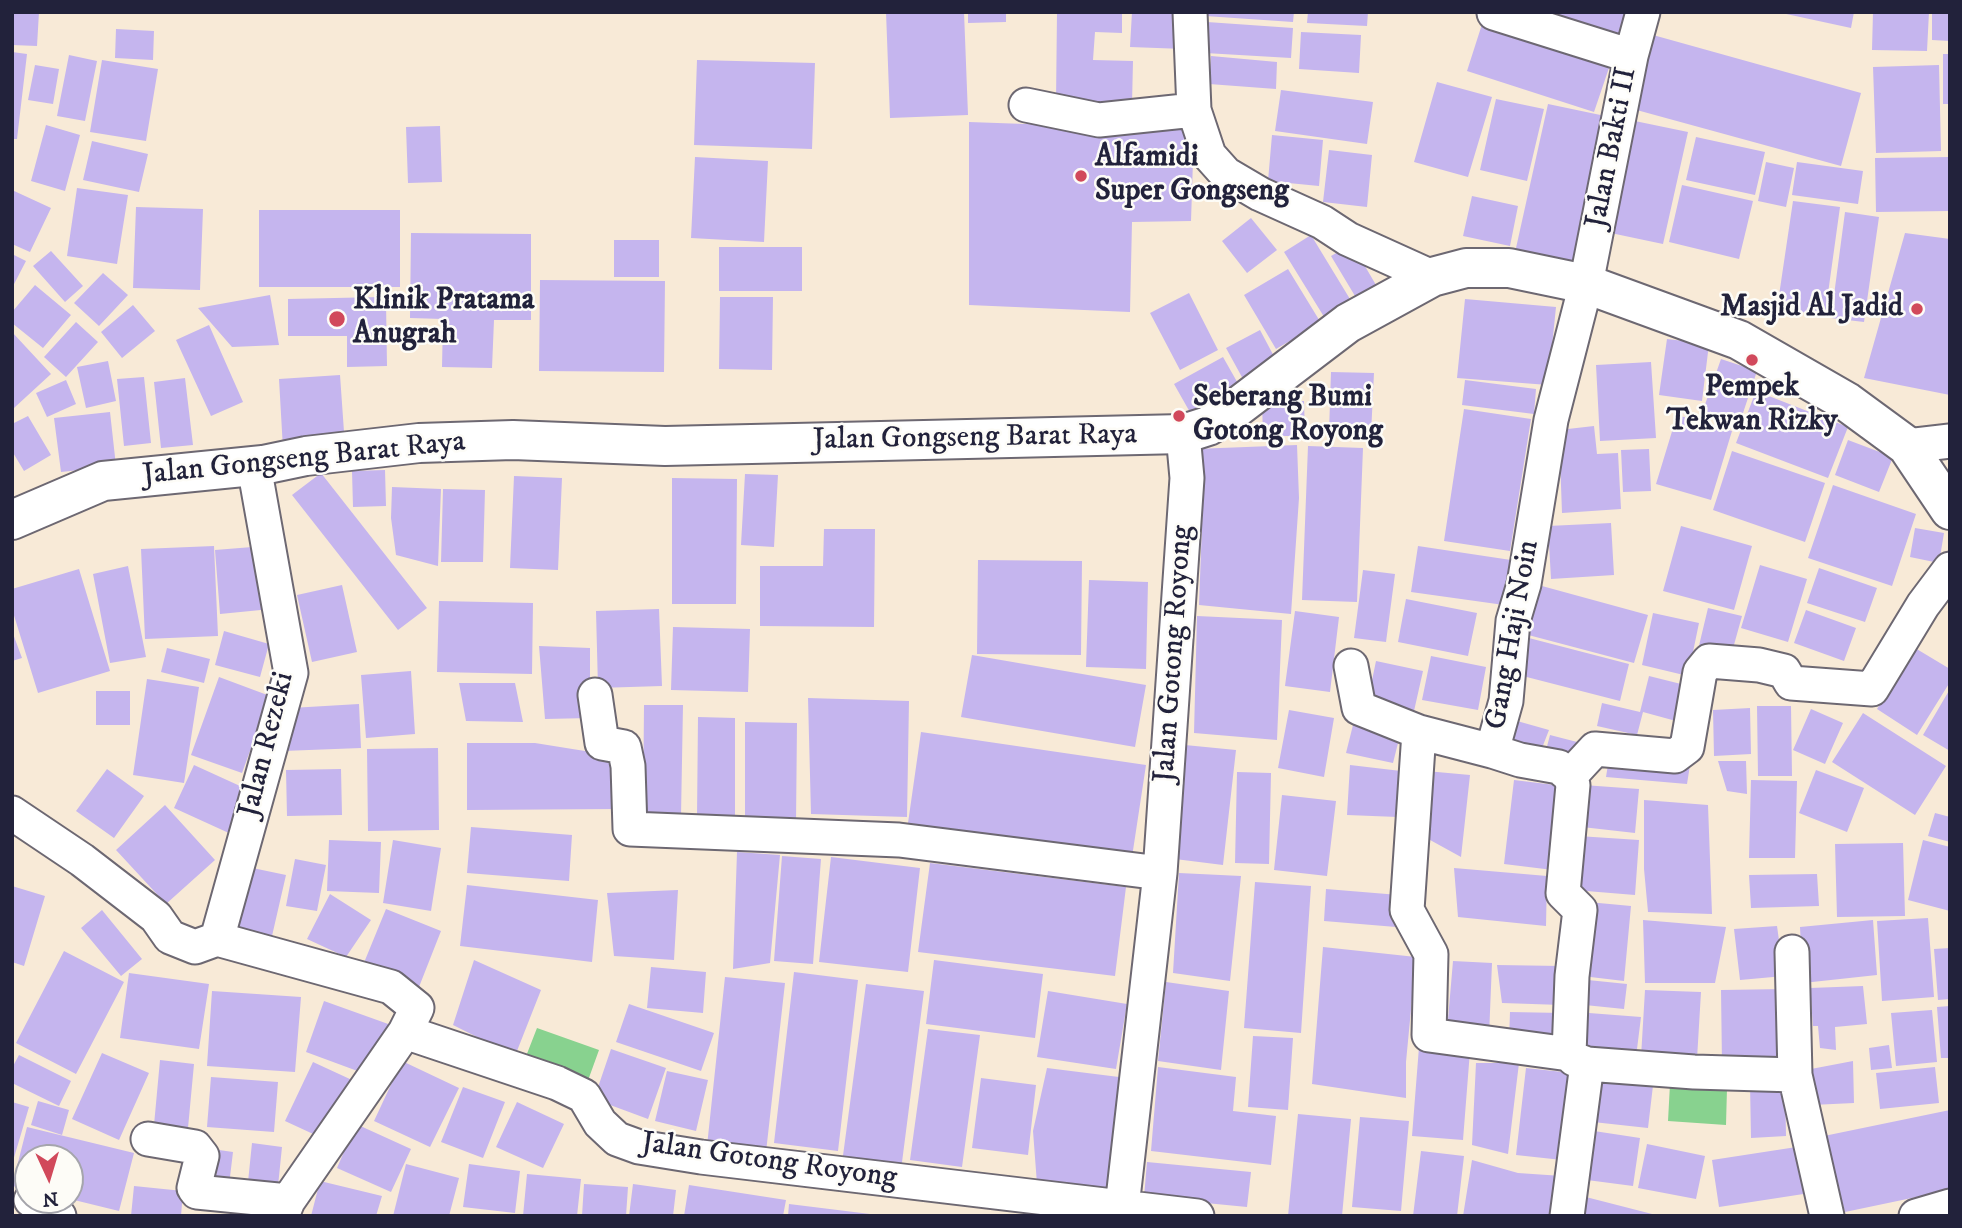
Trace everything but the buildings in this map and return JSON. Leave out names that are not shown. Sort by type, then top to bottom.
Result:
[{"type":"street","points":[[1190,12],[1194,110],[1209,155],[1226,174],[1260,194],[1322,222],[1348,239],[1432,277]]},
{"type":"street","name":"Jalan Bakti II","points":[[1586,284],[1631,56],[1643,12]]},
{"type":"street","points":[[1494,13],[1631,56]]},
{"type":"street","points":[[1026,106],[1099,120],[1194,110]]},
{"type":"street","name":"Jalan Gongseng Barat Raya","points":[[12,520],[103,481],[254,466],[375,446],[464,440],[664,446],[1183,434],[1208,426],[1227,415],[1348,323],[1432,277],[1466,268],[1509,268],[1586,284],[1739,340],[1847,402],[1907,446],[1950,510]]},
{"type":"street","name":"Gang Haji Noin","points":[[1570,776],[1559,767],[1520,760],[1492,751],[1506,701],[1513,621],[1524,584],[1551,420],[1586,284]]},
{"type":"street","name":"Jalan Gotong Royong","points":[[1122,1211],[1160,873],[1187,478],[1183,434]]},
{"type":"street","points":[[1907,446],[1950,441]]},
{"type":"street","name":"Jalan Rezeki","points":[[217,939],[291,673],[254,466]]},
{"type":"street","points":[[1567,1216],[1578,1059],[1572,976],[1580,910],[1563,893],[1573,786],[1570,776],[1595,749],[1675,756],[1687,747],[1700,671],[1709,661],[1759,665],[1784,671],[1791,683],[1872,689],[1923,605],[1950,569]]},
{"type":"street","points":[[1350,666],[1359,708],[1419,732],[1492,751]]},
{"type":"street","points":[[595,695],[602,743],[624,747],[628,766],[630,829],[899,840],[1160,873]]},
{"type":"street","points":[[1419,732],[1407,910],[1431,954],[1429,1035],[1578,1059],[1694,1072],[1795,1075]]},
{"type":"street","points":[[12,813],[82,860],[156,917],[170,937],[195,947],[217,939],[391,987],[417,1008],[405,1032],[285,1208],[197,1192],[194,1188],[202,1156],[195,1147],[148,1139]]},
{"type":"street","points":[[1792,951],[1795,1075],[1827,1216]]},
{"type":"street","name":"Jalan Gotong Royong","points":[[405,1032],[556,1083],[584,1096],[600,1123],[617,1139],[639,1147],[1122,1211],[1198,1216]]},
{"type":"street","points":[[1916,1216],[1950,1206]]},
{"type":"green space","points":[[537,1028],[599,1050],[586,1086],[523,1064]]},
{"type":"green space","points":[[1670,1084],[1727,1088],[1726,1125],[1668,1121]]},
{"type":"place","name":"Alfamidi Super Gongseng","points":[[1081,176]]},
{"type":"place","name":"Masjid Al Jadid","points":[[1917,309]]},
{"type":"place","name":"Klinik Pratama Anugrah","points":[[337,319]]},
{"type":"place","name":"Pempek Tekwan Rizky","points":[[1752,360]]},
{"type":"place","name":"Seberang Bumi Gotong Royong","points":[[1179,416]]}]
